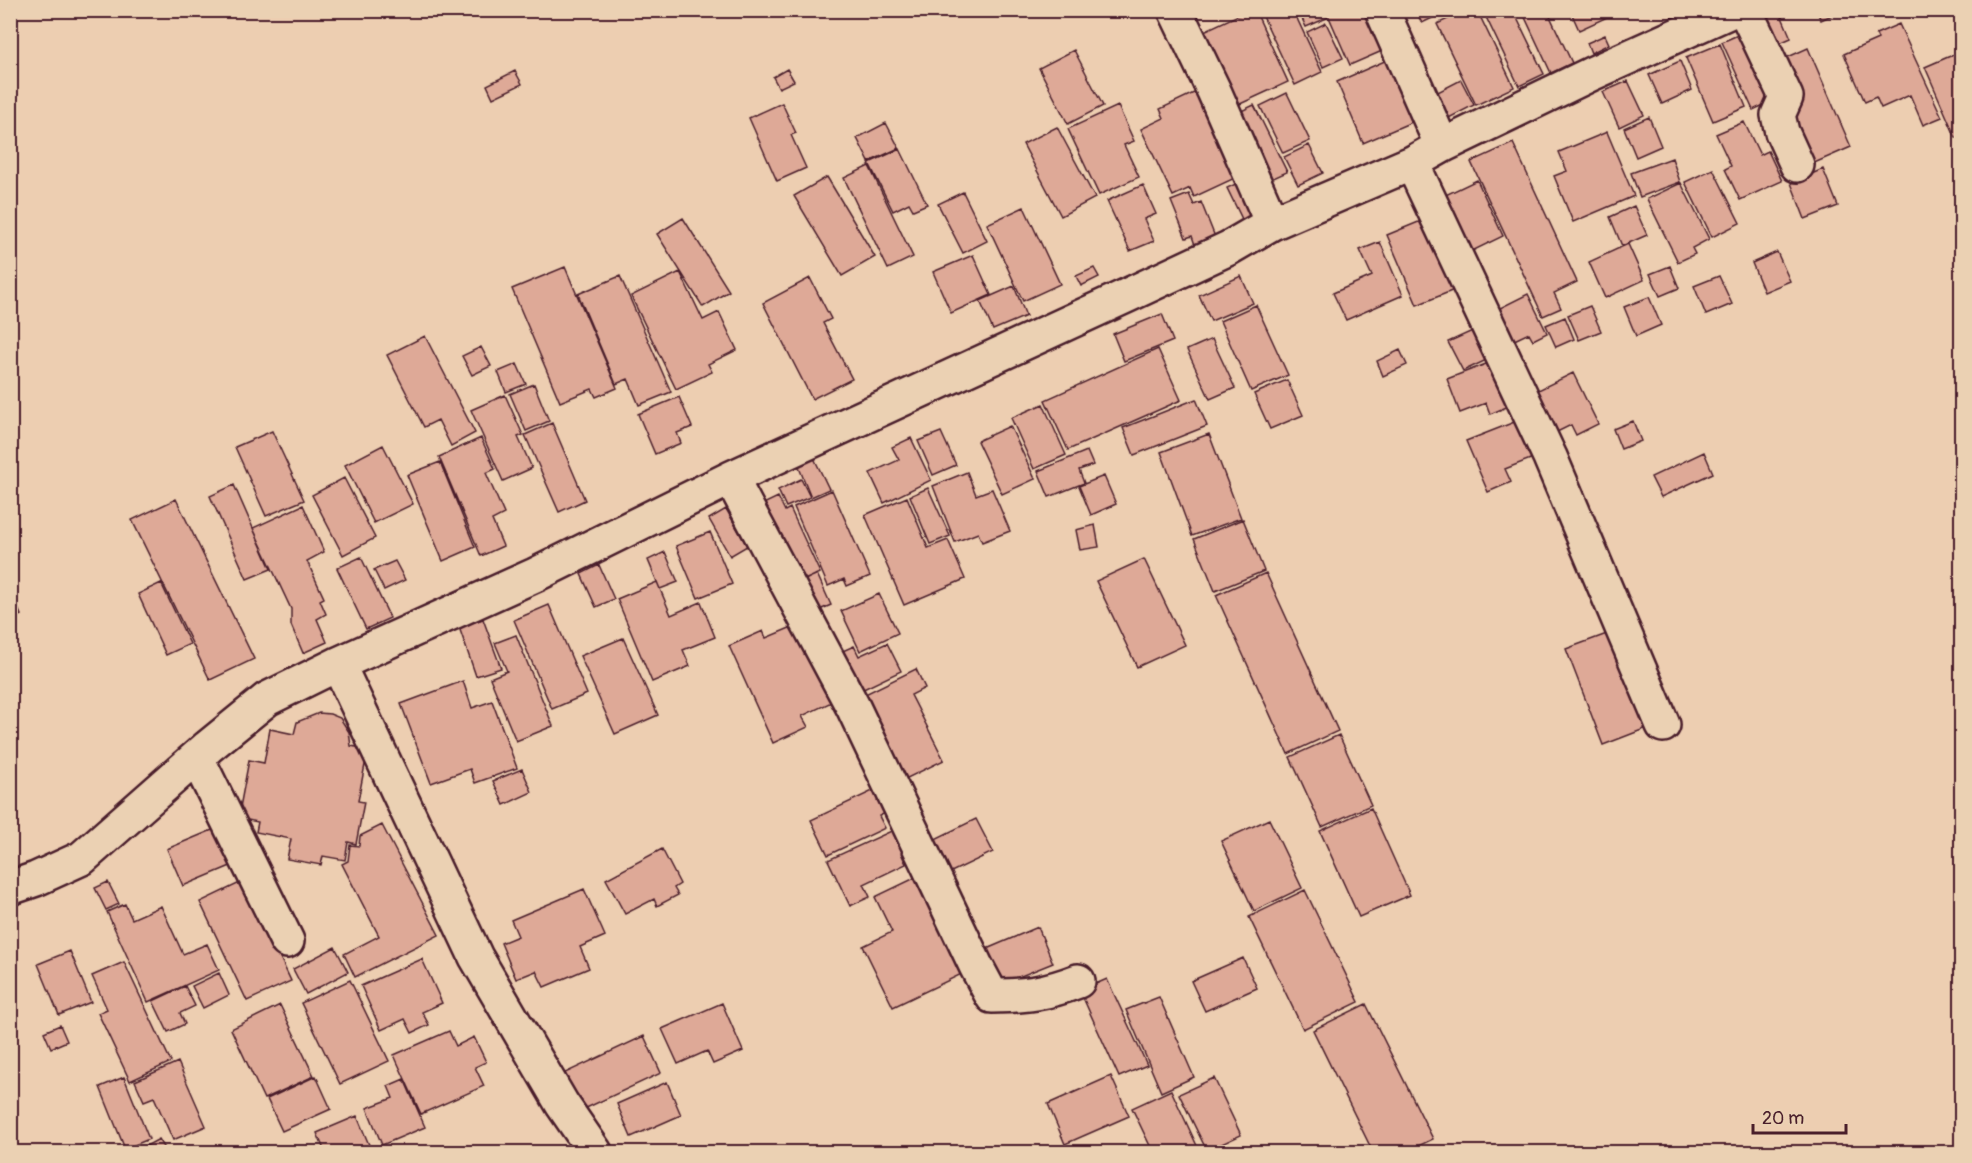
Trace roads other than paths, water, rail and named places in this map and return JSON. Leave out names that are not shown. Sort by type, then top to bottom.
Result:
[{"type":"street","points":[[1174,10],[1214,91],[1272,223]]},
{"type":"street","points":[[1382,10],[1442,146]]},
{"type":"street","points":[[10,888],[82,858],[208,747],[267,699],[338,664],[535,576],[731,478],[1229,248],[1272,223],[1412,163],[1442,146],[1591,74],[1733,10]]},
{"type":"street","points":[[1745,10],[1786,97],[1778,115],[1782,132],[1797,165]]},
{"type":"street","points":[[1412,163],[1550,457],[1663,725]]},
{"type":"street","points":[[731,478],[853,707],[992,996],[1025,996],[1058,989],[1078,981]]},
{"type":"street","points":[[338,664],[476,957],[562,1104],[595,1152]]},
{"type":"street","points":[[197,758],[287,941]]}]
